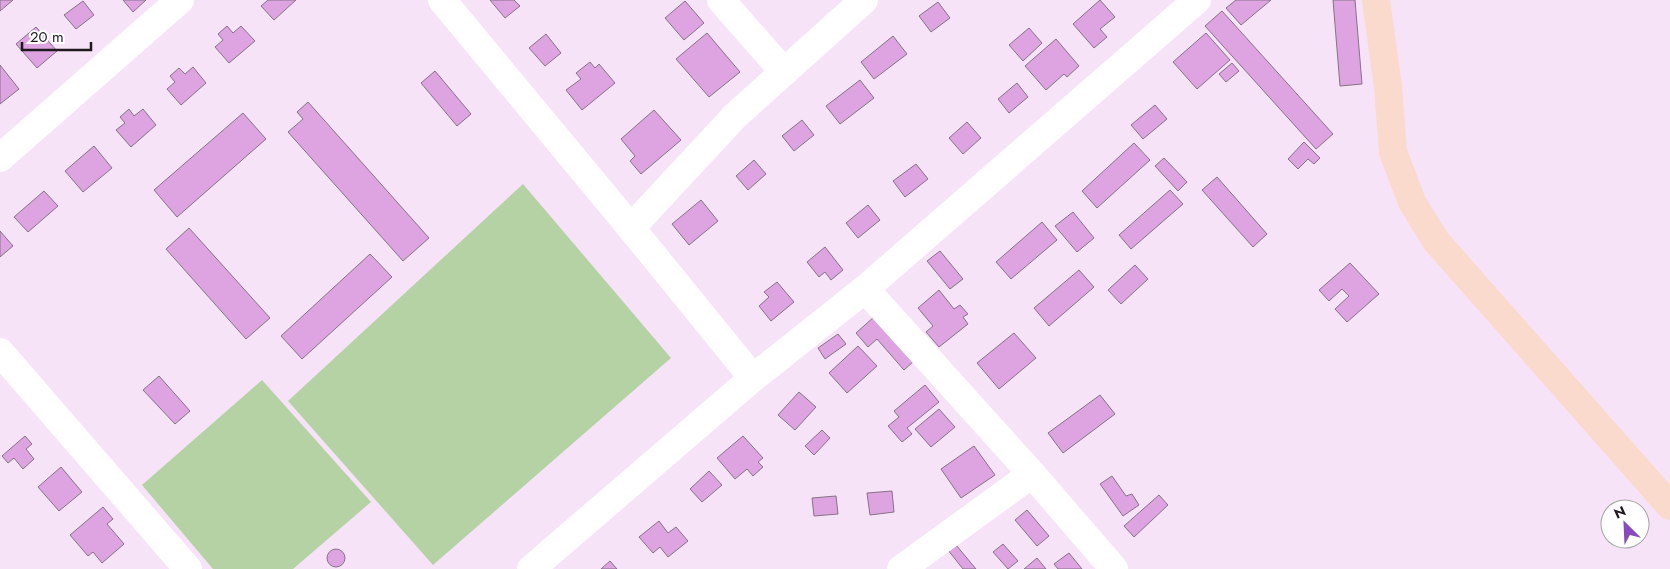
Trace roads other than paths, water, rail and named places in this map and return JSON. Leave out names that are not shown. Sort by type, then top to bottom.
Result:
[{"type":"street","points":[[0,158],[180,0]]},
{"type":"street","points":[[442,0],[753,378]]},
{"type":"street","points":[[721,0],[784,72]]},
{"type":"street","points":[[631,228],[735,116],[864,0]]},
{"type":"street","points":[[531,569],[753,378],[865,289],[1197,0]]},
{"type":"street","points":[[1376,0],[1388,87],[1394,152],[1401,176],[1412,202],[1436,241],[1670,506]]},
{"type":"street","points":[[865,289],[1032,474],[1114,569]]},
{"type":"street","points":[[0,352],[188,569]]},
{"type":"street","points":[[901,569],[1032,474]]}]
